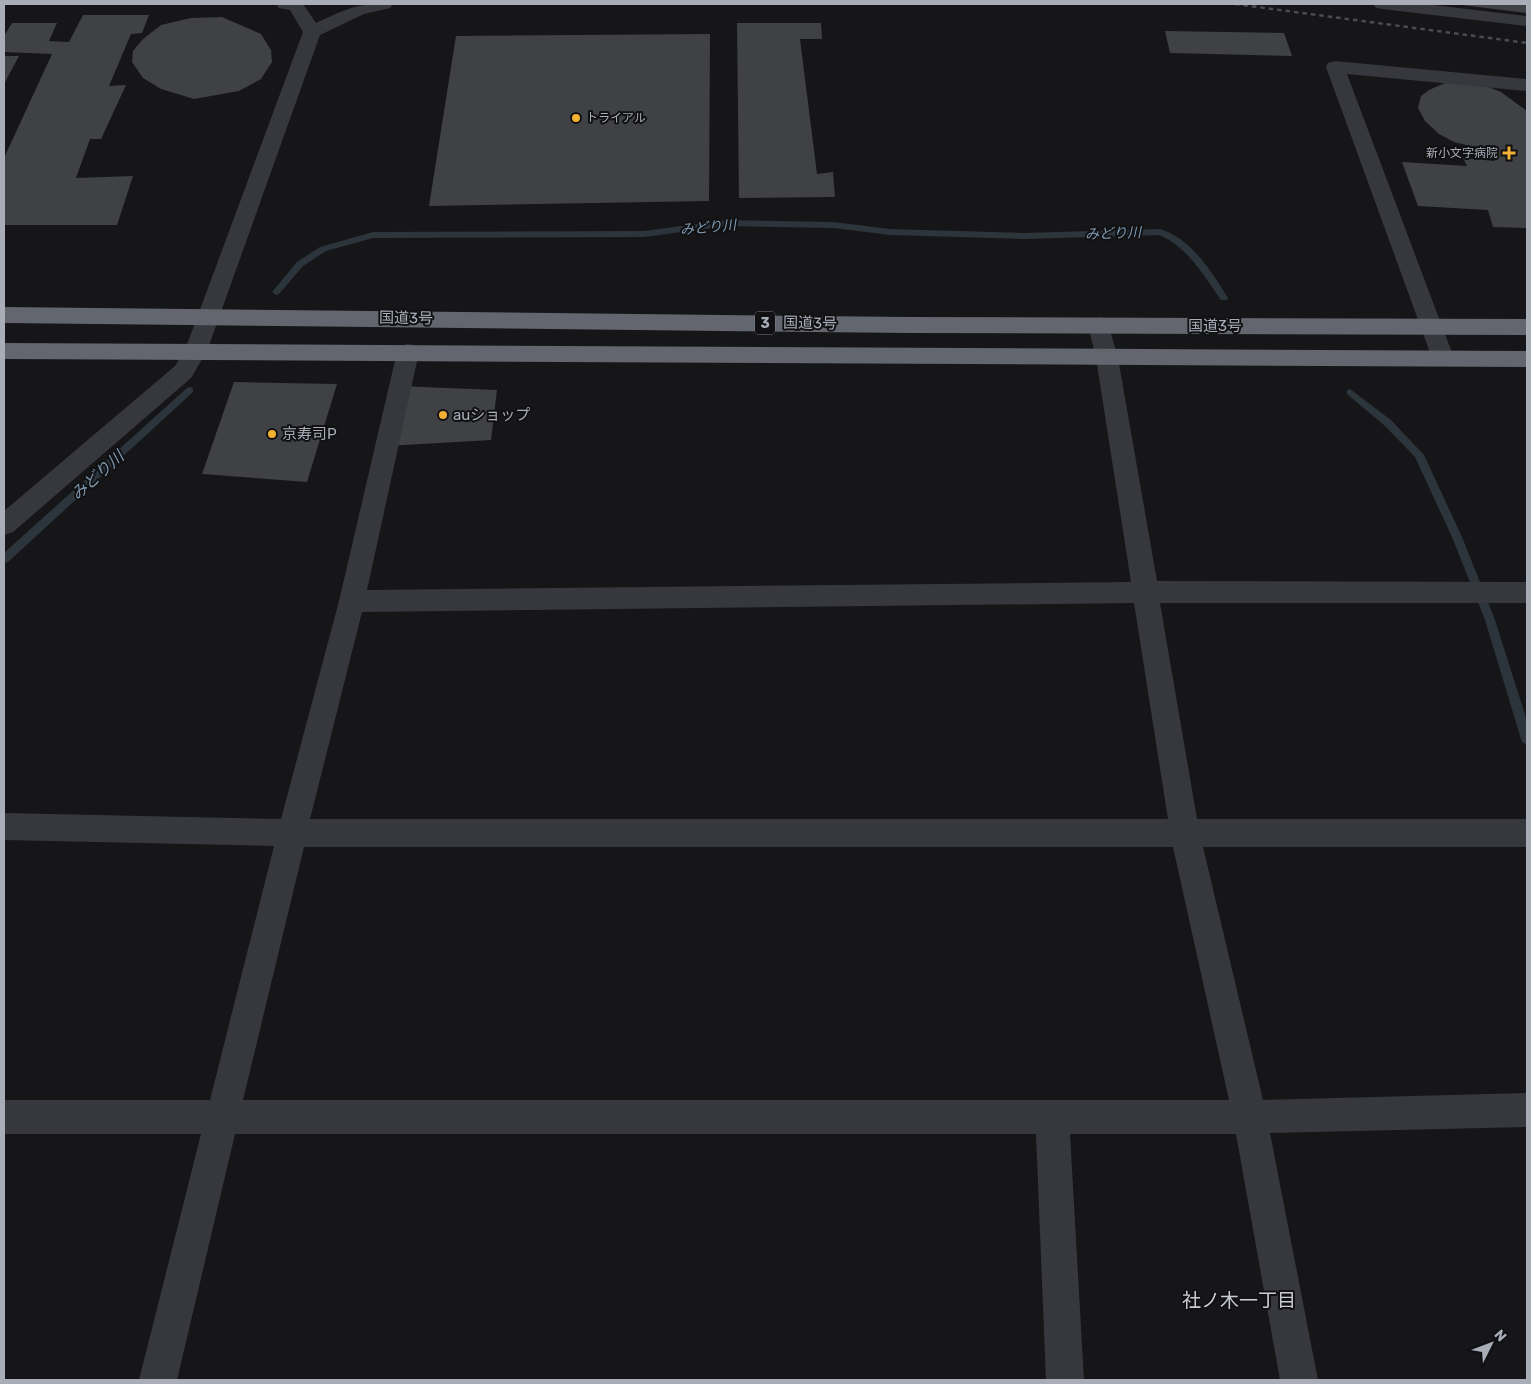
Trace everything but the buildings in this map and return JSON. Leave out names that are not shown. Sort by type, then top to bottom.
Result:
[{"type":"highway","name":"国道3号","points":[[4,315],[1527,327]]},
{"type":"highway","name":"3","points":[[4,351],[1527,359]]},
{"type":"street","points":[[285,4],[296,6],[312,32]]},
{"type":"street","points":[[4,525],[182,372],[196,351],[312,32],[358,10],[384,4]]},
{"type":"street","points":[[1382,4],[1527,21]]},
{"type":"street","points":[[1443,358],[1433,326],[1335,67],[1527,84]]},
{"type":"street","points":[[1099,325],[1107,358],[1185,834],[1250,1117],[1299,1380]]},
{"type":"street","points":[[158,1380],[292,832],[352,601],[408,352]]},
{"type":"street","points":[[352,601],[1146,592],[1515,592]]},
{"type":"street","points":[[4,826],[292,832],[1527,833]]},
{"type":"street","points":[[4,1117],[1250,1117],[1527,1110]]},
{"type":"street","points":[[1052,1117],[1066,1380]]},
{"type":"waterway","name":"みどり川","points":[[276,292],[300,264],[323,249],[373,235],[644,234],[727,223],[834,225],[890,232],[1024,236],[1160,232],[1180,242],[1189,250],[1224,298]]},
{"type":"waterway","name":"みどり川","points":[[4,559],[190,390]]},
{"type":"waterway","points":[[1350,392],[1388,423],[1419,455],[1457,537],[1490,620],[1527,739]]},
{"type":"railway","points":[[1235,4],[1527,43]]},
{"type":"place","name":"トライアル","points":[[576,118]]},
{"type":"place","name":"新小文字病院","points":[[1509,153]]},
{"type":"place","name":"auショップ","points":[[443,415]]},
{"type":"place","name":"京寿司P","points":[[272,434]]},
{"type":"district","name":"社ノ木一丁目","points":[[1239,1300]]}]
